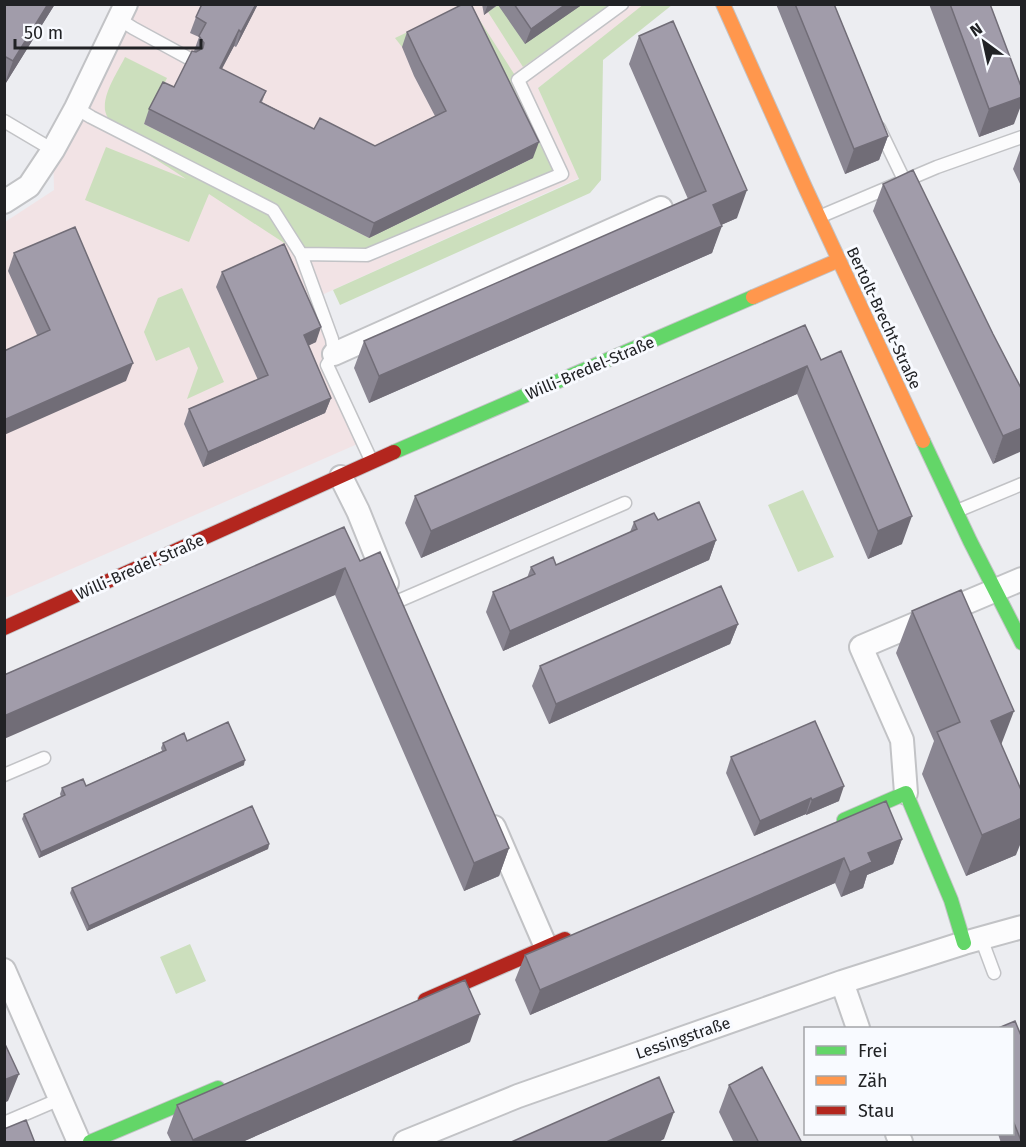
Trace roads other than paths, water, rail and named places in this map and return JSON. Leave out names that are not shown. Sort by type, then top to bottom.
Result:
[{"type":"street","name":"Bertolt-Brecht-Straße","points":[[723,4],[956,512],[1022,643]]},
{"type":"street","points":[[4,201],[29,186],[52,150],[76,108],[123,12]]},
{"type":"street","points":[[334,354],[661,208]]},
{"type":"street","name":"Willi-Bredel-Straße","points":[[4,628],[372,462],[839,260]]},
{"type":"street","points":[[341,477],[358,511],[405,624]]},
{"type":"street","points":[[973,941],[951,900],[906,794],[902,740],[861,647],[1022,579]]},
{"type":"street","points":[[835,824],[906,794]]},
{"type":"street","points":[[485,807],[546,947]]},
{"type":"street","name":"Lessingstraße","points":[[405,1143],[518,1096],[842,982],[1022,927]]},
{"type":"street","points":[[417,1003],[579,933]]},
{"type":"street","points":[[4,970],[79,1143]]},
{"type":"street","points":[[842,982],[857,1027]]},
{"type":"street","points":[[90,1143],[232,1082]]},
{"type":"lane","points":[[301,254],[367,255],[562,174],[518,80],[622,4]]},
{"type":"lane","points":[[123,12],[133,28],[190,59]]},
{"type":"lane","points":[[76,108],[273,210],[301,254],[332,339],[334,354],[327,365],[372,462]]},
{"type":"lane","points":[[873,117],[914,201]]},
{"type":"lane","points":[[4,121],[52,150]]},
{"type":"lane","points":[[819,217],[937,167],[1022,137]]},
{"type":"lane","points":[[956,512],[1022,484]]},
{"type":"lane","points":[[396,602],[625,503]]},
{"type":"lane","points":[[4,775],[44,758]]},
{"type":"lane","points":[[973,941],[994,973]]},
{"type":"lane","points":[[4,1124],[60,1099]]}]
